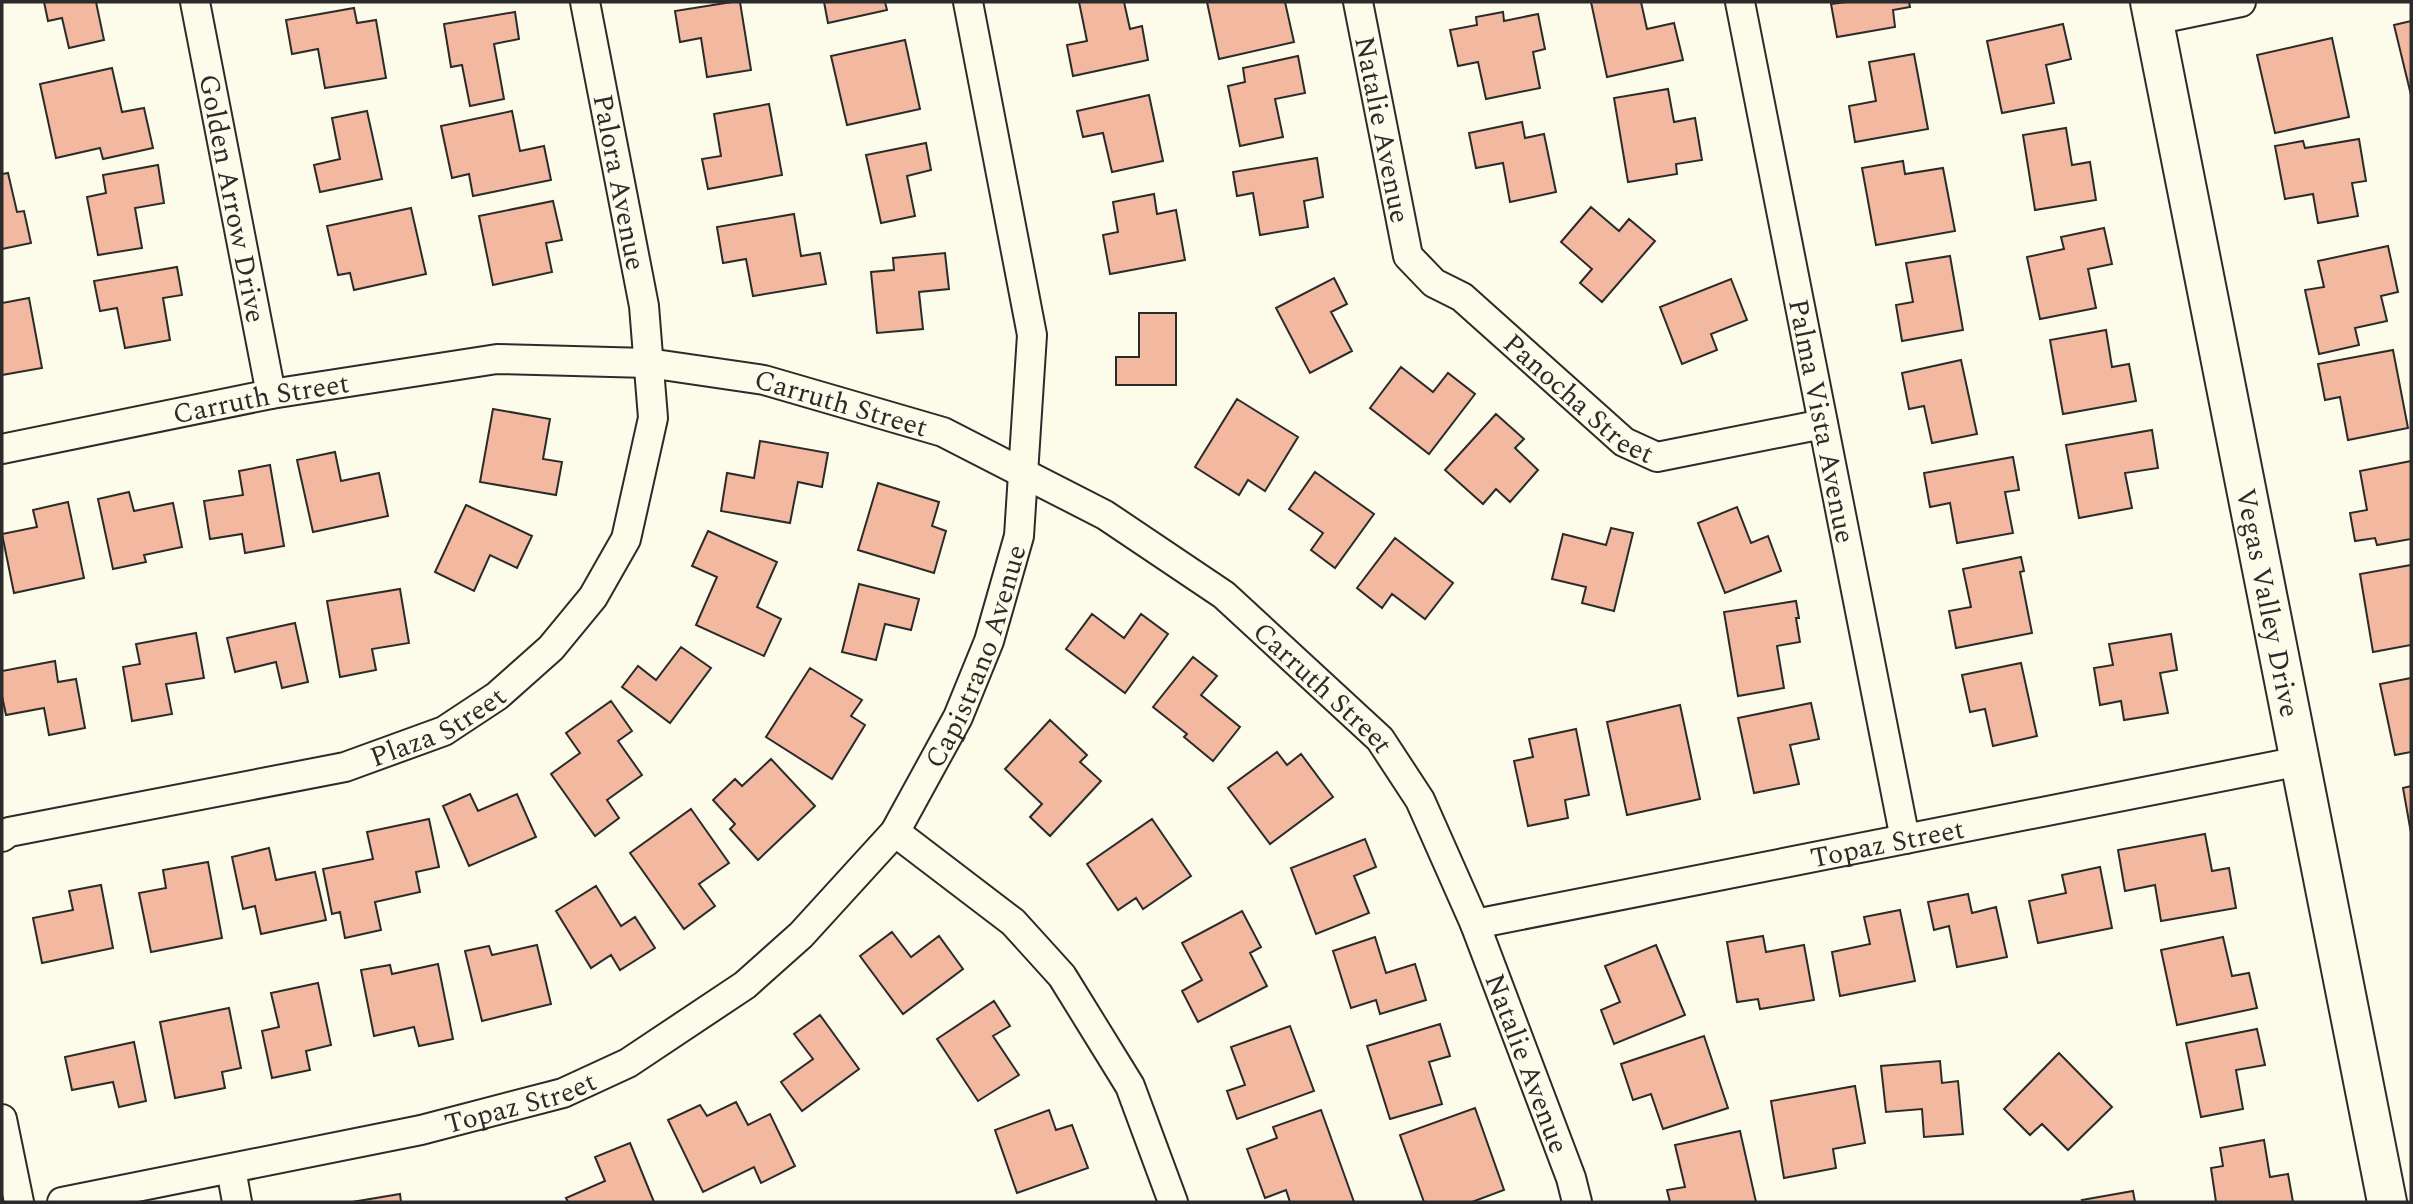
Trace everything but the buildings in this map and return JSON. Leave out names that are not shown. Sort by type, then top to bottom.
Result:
[{"type":"street","name":"Golden Arrow Drive","points":[[195,2],[271,394]]},
{"type":"street","name":"Palora Avenue","points":[[585,2],[644,306],[648,363]]},
{"type":"street","name":"Capistrano Avenue","points":[[895,832],[958,717],[989,641],[1019,536],[1032,335],[968,2]]},
{"type":"street","name":"Natalie Avenue","points":[[1358,2],[1408,256]]},
{"type":"street","name":"Palma Vista Avenue","points":[[1740,2],[1905,839]]},
{"type":"street","points":[[2152,11],[2241,2]]},
{"type":"street","name":"Vegas Valley Drive","points":[[2152,11],[2387,1202]]},
{"type":"street","name":"Panocha Street","points":[[1408,256],[1434,283],[1462,297],[1624,442],[1657,457],[1823,424]]},
{"type":"street","name":"Carruth Street","points":[[2,449],[271,394],[497,359],[648,363],[777,383],[943,432],[1105,515],[1224,595],[1381,739],[1420,800],[1475,924]]},
{"type":"street","name":"Plaza Street","points":[[2,837],[9,832],[345,767],[444,731],[497,696],[551,648],[593,597],[626,539],[653,418],[648,363]]},
{"type":"street","name":"Topaz Street","points":[[1475,924],[2300,761]]},
{"type":"street","points":[[895,832],[1013,922],[1062,976],[1130,1086],[1174,1202]]},
{"type":"street","name":"Topaz Street","points":[[62,1202],[421,1130],[563,1094],[628,1063],[745,985],[801,935],[895,832]]},
{"type":"street","name":"Natalie Avenue","points":[[1475,924],[1571,1178],[1577,1202]]},
{"type":"street","points":[[2,1119],[19,1202]]},
{"type":"street","points":[[231,1169],[237,1202]]}]
